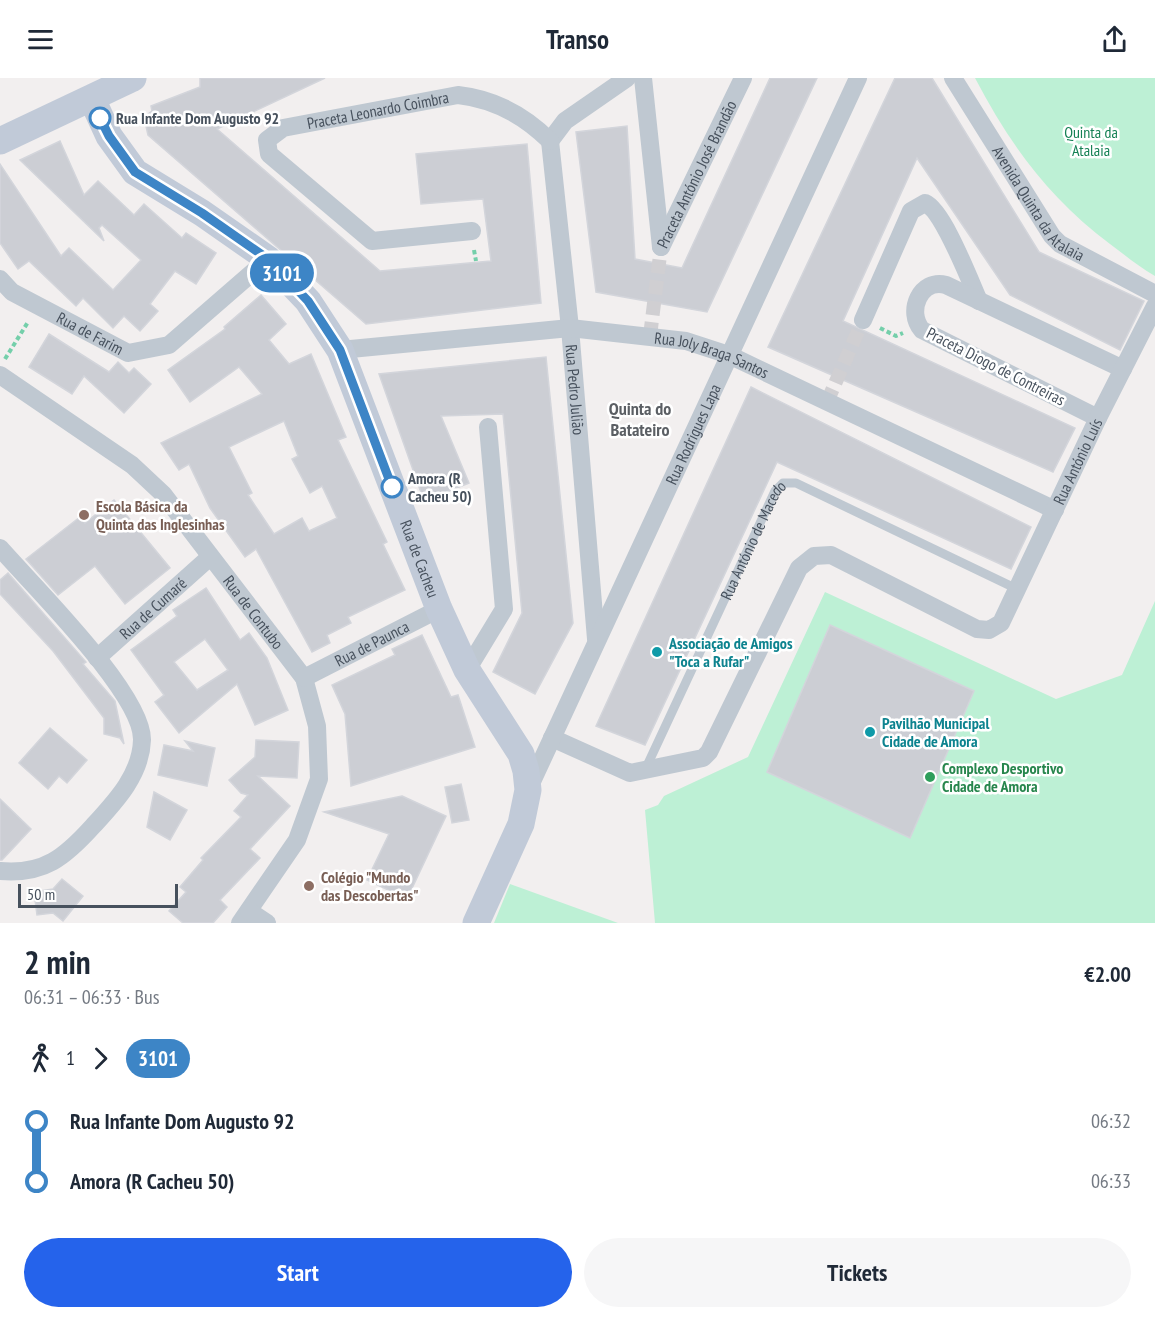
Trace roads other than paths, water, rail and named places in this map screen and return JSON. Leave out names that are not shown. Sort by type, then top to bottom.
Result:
[{"type":"main road","points":[[0,141],[133,78]]},
{"type":"main road","name":"Rua de Cacheu","points":[[92,99],[109,136],[135,172],[202,213],[268,259],[308,301],[340,350],[439,609],[466,670],[521,754],[528,790],[521,824],[476,923]]},
{"type":"street","points":[[550,141],[565,121],[627,78]]},
{"type":"street","name":"Praceta António José Brandão","points":[[643,78],[661,247],[743,78]]},
{"type":"street","name":"Rua Rodrigues Lapa","points":[[528,790],[596,639],[858,78]]},
{"type":"street","name":"Avenida Quinta da Atalaia","points":[[953,78],[1052,236],[1060,244],[1155,294]]},
{"type":"street","name":"Praceta Leonardo Coimbra","points":[[472,231],[372,241],[269,154],[267,140],[283,128],[458,95],[485,99],[528,121],[550,141]]},
{"type":"street","name":"Rua Pedro Julião","points":[[550,141],[570,328],[596,639]]},
{"type":"street","points":[[863,320],[911,211],[925,203],[933,209],[950,236],[979,301]]},
{"type":"street","name":"Rua de Farim","points":[[0,279],[12,292],[128,353],[169,345],[268,259]]},
{"type":"street","name":"Praceta Diogo de Contreiras","points":[[1098,418],[927,333],[914,317],[920,295],[934,284],[946,285],[1123,369]]},
{"type":"street","name":"Rua António Luís","points":[[645,770],[699,760],[709,752],[799,568],[814,556],[831,555],[977,629],[989,630],[1005,618],[1098,418],[1155,306]]},
{"type":"street","name":"Rua Joly Braga Santos","points":[[340,350],[570,328],[686,341],[729,355],[1055,510]]},
{"type":"street","name":"Rua de Contubo","points":[[0,375],[132,465],[163,494],[304,678],[317,726],[319,778],[297,840],[244,917]]},
{"type":"street","points":[[466,670],[504,609],[488,427]]},
{"type":"street","points":[[0,548],[118,682],[135,710],[142,740],[135,771],[119,796],[86,834],[48,867],[16,872],[0,870]]},
{"type":"street","name":"Rua de Cumaré","points":[[97,658],[210,557]]},
{"type":"street","name":"Rua de Paunca","points":[[304,678],[439,609]]},
{"type":"street","points":[[552,738],[623,772],[645,770]]},
{"type":"street","points":[[244,917],[267,923]]},
{"type":"lane","name":"Rua António de Macedo","points":[[645,770],[775,491],[783,483],[796,483],[1019,590]]},
{"type":"tunnel","points":[[650,336],[661,247]]},
{"type":"tunnel","points":[[827,402],[863,320]]},
{"type":"place","name":"Rua Infante Dom Augusto 92","points":[[100,118]]},
{"type":"place","name":"Amora (R Cacheu 50)","points":[[392,487]]},
{"type":"place","name":"Escola Básica da Quinta das Inglesinhas","points":[[84,515]]},
{"type":"place","name":"Associação de Amigos \"Toca a Rufar\"","points":[[657,652]]},
{"type":"place","name":"Pavilhão Municipal Cidade de Amora","points":[[870,732]]},
{"type":"place","name":"Complexo Desportivo Cidade de Amora","points":[[930,777]]},
{"type":"place","name":"Colégio \"Mundo das Descobertas\"","points":[[309,886]]},
{"type":"district","name":"Quinta do Batateiro","points":[[640,419]]},
{"type":"park label","name":"Quinta da Atalaia","points":[[1091,141]]}]
